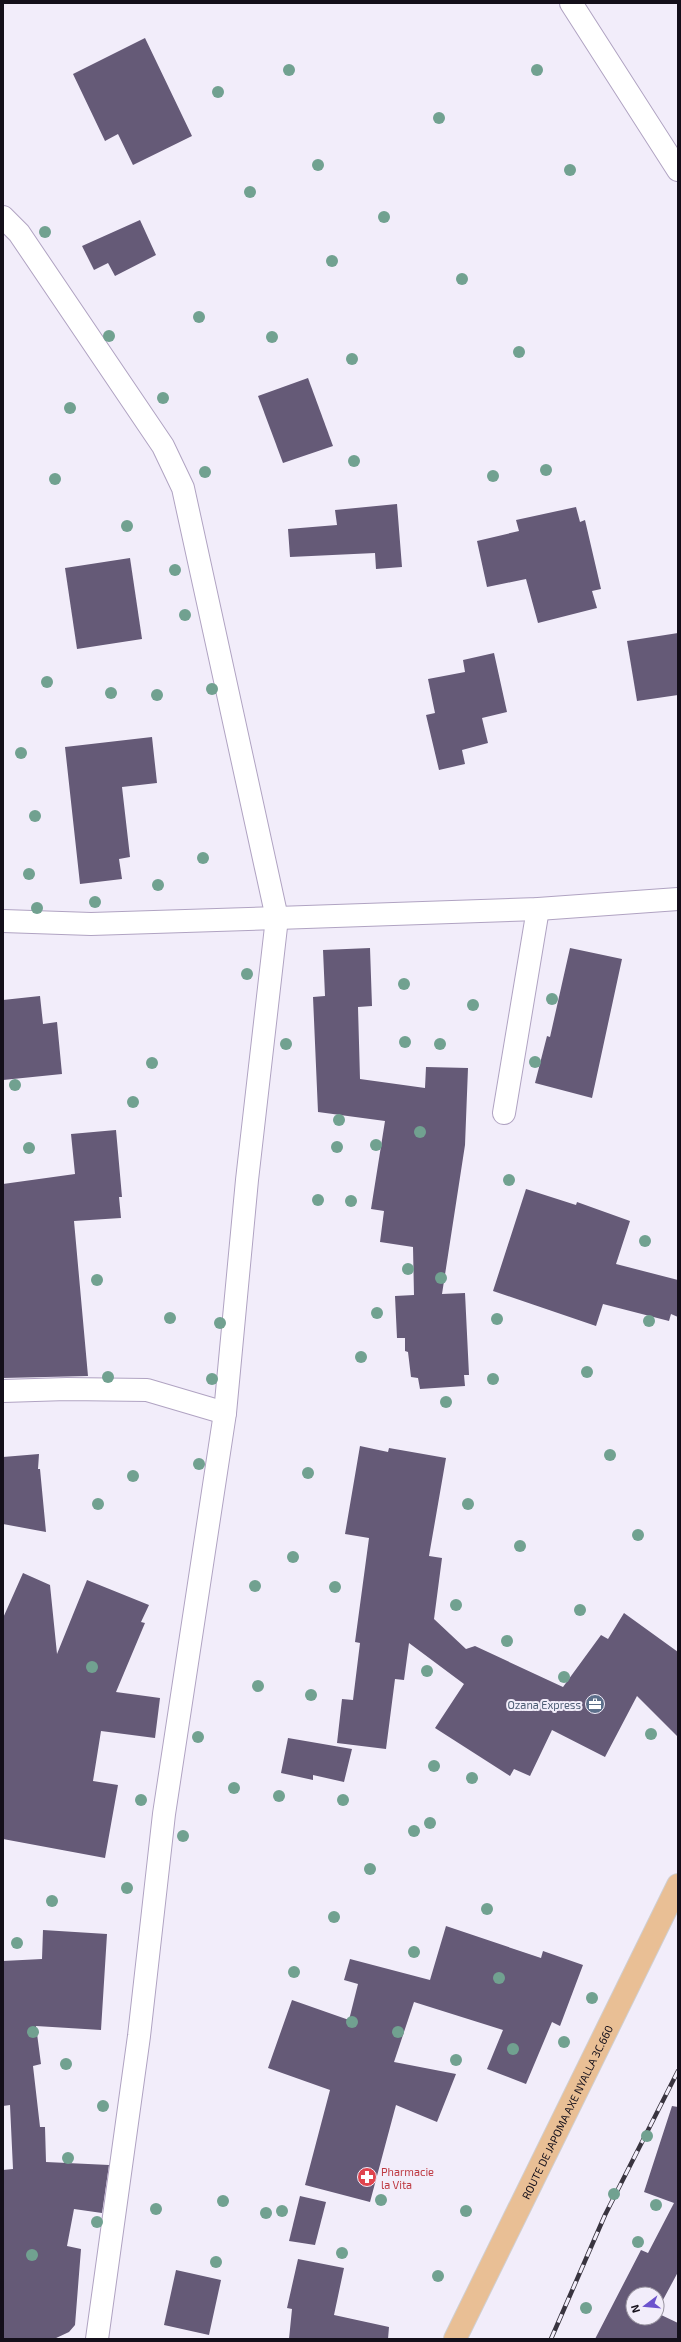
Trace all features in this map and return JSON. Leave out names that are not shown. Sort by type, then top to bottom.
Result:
[{"type":"main road","name":"ROUTE DE JAPOMA AXE NYALLA 3C.660","points":[[456,2339],[678,1885]]},
{"type":"street","points":[[571,3],[678,170]]},
{"type":"street","points":[[3,217],[19,233],[163,446],[184,488],[277,918],[248,1180],[225,1413],[164,1814],[138,2036],[97,2339]]},
{"type":"street","points":[[3,921],[91,924],[277,918],[538,909],[678,899]]},
{"type":"street","points":[[504,1113],[538,909]]},
{"type":"street","points":[[3,1390],[67,1388],[147,1390],[225,1413]]},
{"type":"building","points":[[145,38],[192,136],[133,165],[118,134],[105,141],[73,74]]},
{"type":"building","points":[[140,220],[156,255],[115,276],[108,263],[94,270],[82,246]]},
{"type":"building","points":[[308,378],[333,446],[283,463],[258,396]]},
{"type":"building","points":[[397,504],[402,567],[376,569],[375,553],[290,557],[288,529],[337,525],[335,510]]},
{"type":"building","points":[[576,507],[580,522],[585,520],[601,589],[592,591],[597,608],[538,623],[526,579],[487,587],[477,541],[519,531],[516,520]]},
{"type":"building","points":[[130,558],[142,639],[77,649],[65,568]]},
{"type":"building","points":[[678,633],[678,695],[637,701],[627,641]]},
{"type":"building","points":[[494,653],[507,712],[482,718],[488,743],[462,750],[465,764],[439,770],[426,715],[435,713],[428,679],[465,672],[463,660]]},
{"type":"building","points":[[152,737],[157,783],[122,787],[130,857],[119,859],[122,879],[80,884],[65,747]]},
{"type":"building","points":[[370,948],[372,1006],[358,1007],[360,1079],[425,1088],[426,1067],[468,1068],[465,1145],[442,1294],[465,1293],[469,1375],[464,1375],[465,1386],[420,1389],[418,1378],[411,1377],[408,1352],[405,1351],[405,1338],[397,1338],[395,1296],[414,1295],[413,1247],[380,1242],[384,1211],[371,1209],[385,1121],[318,1112],[313,997],[325,996],[323,950]]},
{"type":"building","points":[[570,948],[622,959],[592,1098],[535,1083],[547,1036],[550,1037]]},
{"type":"building","points":[[40,996],[43,1024],[57,1022],[62,1074],[3,1080],[3,1000]]},
{"type":"building","points":[[116,1130],[122,1197],[119,1197],[121,1218],[74,1221],[88,1376],[3,1378],[3,1184],[75,1174],[71,1134]]},
{"type":"building","points":[[526,1189],[576,1205],[577,1202],[630,1221],[616,1264],[678,1280],[678,1317],[671,1314],[669,1321],[603,1304],[596,1326],[493,1291]]},
{"type":"building","points":[[360,1446],[388,1452],[389,1448],[446,1458],[429,1556],[442,1558],[434,1619],[466,1649],[475,1646],[563,1687],[601,1635],[608,1639],[624,1613],[678,1652],[678,1737],[637,1696],[605,1757],[552,1730],[530,1776],[514,1769],[510,1776],[435,1728],[464,1684],[409,1643],[404,1680],[395,1679],[386,1749],[337,1743],[342,1699],[353,1700],[360,1643],[355,1642],[369,1538],[345,1534]]},
{"type":"building","points":[[39,1454],[38,1469],[40,1469],[46,1532],[3,1524],[3,1457]]},
{"type":"building","points":[[23,1573],[50,1585],[57,1654],[87,1580],[149,1605],[141,1622],[145,1623],[116,1692],[160,1698],[155,1738],[101,1731],[93,1781],[118,1785],[105,1858],[3,1839],[3,1618]]},
{"type":"building","points":[[288,1738],[352,1749],[344,1782],[313,1775],[313,1780],[281,1773]]},
{"type":"building","points":[[446,1926],[541,1958],[543,1951],[583,1965],[560,2026],[552,2022],[526,2084],[487,2069],[503,2030],[414,2002],[394,2062],[456,2074],[437,2122],[396,2105],[370,2202],[305,2185],[330,2090],[268,2068],[292,2000],[349,2020],[358,1984],[344,1980],[350,1959],[430,1980]]},
{"type":"building","points":[[43,1930],[107,1934],[101,2030],[36,2026],[41,2064],[33,2066],[40,2127],[45,2127],[46,2162],[109,2165],[102,2213],[74,2209],[67,2246],[81,2249],[75,2325],[69,2332],[54,2339],[3,2339],[3,2170],[13,2169],[10,2105],[3,2106],[3,1961],[42,1959]]},
{"type":"building","points":[[672,2106],[678,2107],[678,2272],[665,2296],[665,2286],[625,2286],[625,2326],[665,2326],[665,2317],[678,2323],[678,2339],[595,2339],[641,2250],[648,2253],[674,2203],[644,2192]]},
{"type":"building","points":[[300,2196],[326,2202],[315,2245],[289,2241]]},
{"type":"building","points":[[298,2259],[344,2268],[334,2315],[389,2327],[388,2339],[289,2339],[292,2309],[287,2308]]},
{"type":"building","points":[[176,2270],[221,2280],[209,2335],[164,2325]]},
{"type":"railway","points":[[551,2339],[605,2215],[678,2071]]},
{"type":"place","name":"Ozana Express","points":[[595,1704]]},
{"type":"place","name":"Pharmacie la Vita","points":[[367,2177]]}]
